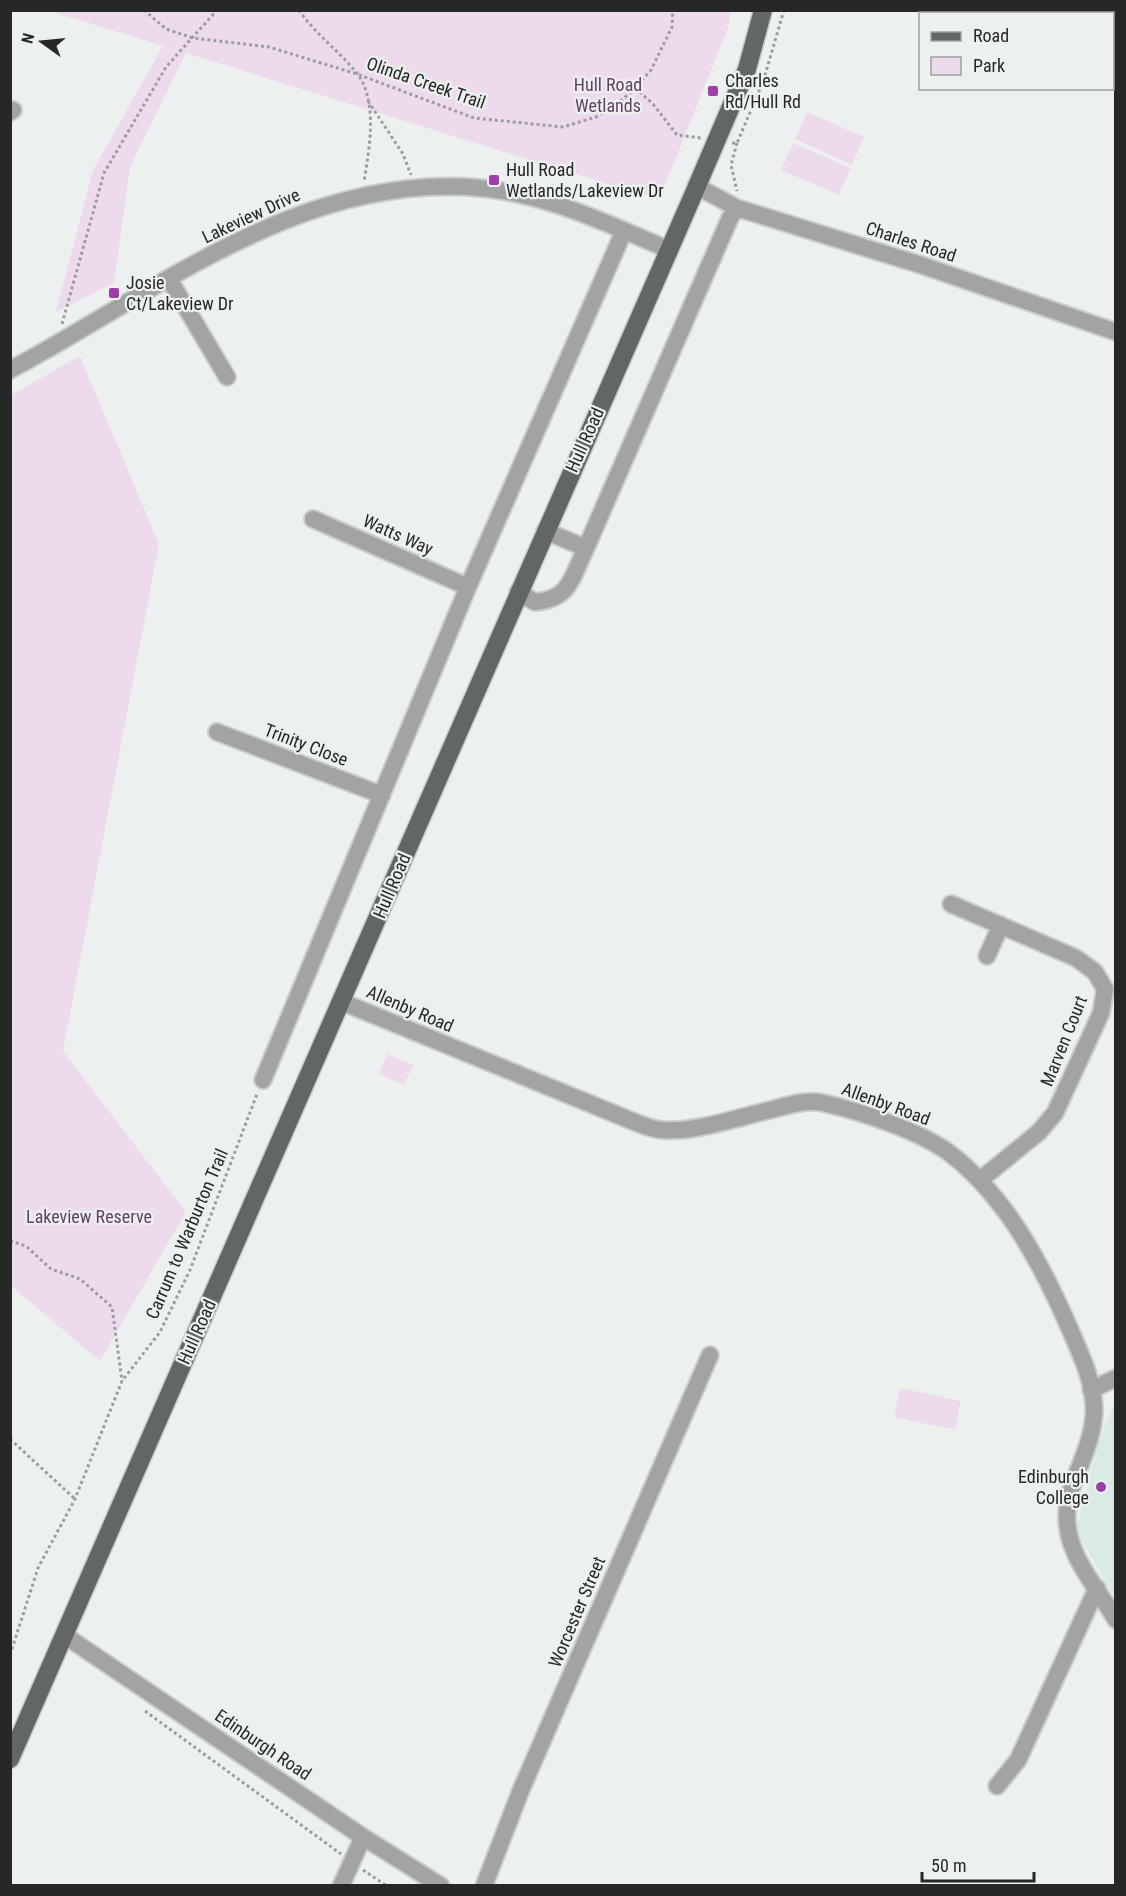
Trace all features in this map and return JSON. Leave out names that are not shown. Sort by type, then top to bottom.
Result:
[{"type":"main road","name":"Hull Road","points":[[10,1759],[747,69],[763,10]]},
{"type":"street","name":"Charles Road","points":[[696,186],[737,208],[921,265],[1116,332]]},
{"type":"street","name":"Lakeview Drive","points":[[10,370],[262,228],[311,209],[362,196],[435,187],[481,188],[568,209],[669,250]]},
{"type":"street","points":[[518,592],[535,602],[557,599],[564,592],[586,548],[730,218],[737,208]]},
{"type":"street","points":[[263,1080],[468,587],[624,231]]},
{"type":"street","points":[[169,279],[227,377]]},
{"type":"street","name":"Watts Way","points":[[313,519],[468,587]]},
{"type":"street","points":[[545,531],[586,548]]},
{"type":"street","name":"Trinity Close","points":[[217,732],[382,795]]},
{"type":"street","name":"Marven Court","points":[[951,904],[1076,958],[1095,972],[1105,989],[1101,1013],[1055,1113],[1039,1132],[980,1180]]},
{"type":"street","points":[[987,956],[1001,925]]},
{"type":"street","name":"Allenby Road","points":[[342,1002],[637,1124],[664,1131],[709,1125],[795,1104],[820,1102],[922,1136],[952,1155],[980,1180],[1023,1236],[1055,1297],[1088,1372],[1094,1408],[1087,1450],[1070,1491],[1065,1526],[1078,1561],[1116,1620]]},
{"type":"street","name":"Worcester Street","points":[[484,1886],[521,1790],[710,1355]]},
{"type":"street","points":[[1091,1390],[1116,1378]]},
{"type":"street","points":[[997,1786],[1018,1760],[1097,1588]]},
{"type":"street","name":"Edinburgh Road","points":[[64,1635],[363,1837],[441,1886]]},
{"type":"street","points":[[341,1886],[363,1837]]},
{"type":"path","name":"Olinda Creek Trail","points":[[144,10],[166,29],[193,38],[269,47],[357,74],[474,118],[563,127],[596,117],[622,100],[651,70],[672,27],[673,10]]},
{"type":"path","points":[[56,346],[104,173],[166,67],[217,10]]},
{"type":"path","points":[[299,10],[313,32],[357,74],[367,99],[403,154],[416,189]]},
{"type":"path","points":[[634,88],[653,104],[677,135],[716,141]]},
{"type":"path","points":[[362,196],[370,136],[367,99]]},
{"type":"path","points":[[736,143],[731,165],[737,189],[737,208]]},
{"type":"path","name":"Carrum to Warburton Trail","points":[[10,1655],[38,1568],[75,1499],[122,1381],[160,1332],[190,1270],[263,1080]]},
{"type":"path","points":[[10,1241],[26,1246],[51,1269],[80,1279],[112,1307],[122,1381]]},
{"type":"path","points":[[10,1439],[75,1499]]},
{"type":"path","points":[[139,1706],[387,1886]]},
{"type":"shaded area","name":"Edinburgh College","points":[[1115,1401],[1115,1599],[1076,1530],[1098,1444]]},
{"type":"green space","name":"Hull Road Wetlands","points":[[49,11],[731,11],[728,28],[659,200],[186,53],[130,167],[114,283],[56,312],[93,170],[163,46]]},
{"type":"green space","points":[[955,11],[1038,11],[1037,12]]},
{"type":"green space","points":[[807,112],[864,137],[852,165],[795,139]]},
{"type":"green space","points":[[793,143],[851,168],[839,195],[781,170]]},
{"type":"green space","name":"Lakeview Reserve","points":[[80,356],[159,544],[63,1051],[186,1212],[100,1361],[10,1285],[11,395]]},
{"type":"green space","points":[[387,1054],[413,1065],[404,1085],[379,1074]]},
{"type":"green space","points":[[900,1388],[961,1401],[955,1430],[894,1417]]},
{"type":"waterway","points":[[995,10],[999,12]]},
{"type":"place","name":"Charles Rd/Hull Rd","points":[[713,91]]},
{"type":"place","name":"Hull Road Wetlands/Lakeview Dr","points":[[494,180]]},
{"type":"place","name":"Josie Ct/Lakeview Dr","points":[[114,293]]},
{"type":"place","name":"Edinburgh College","points":[[1101,1487]]}]
